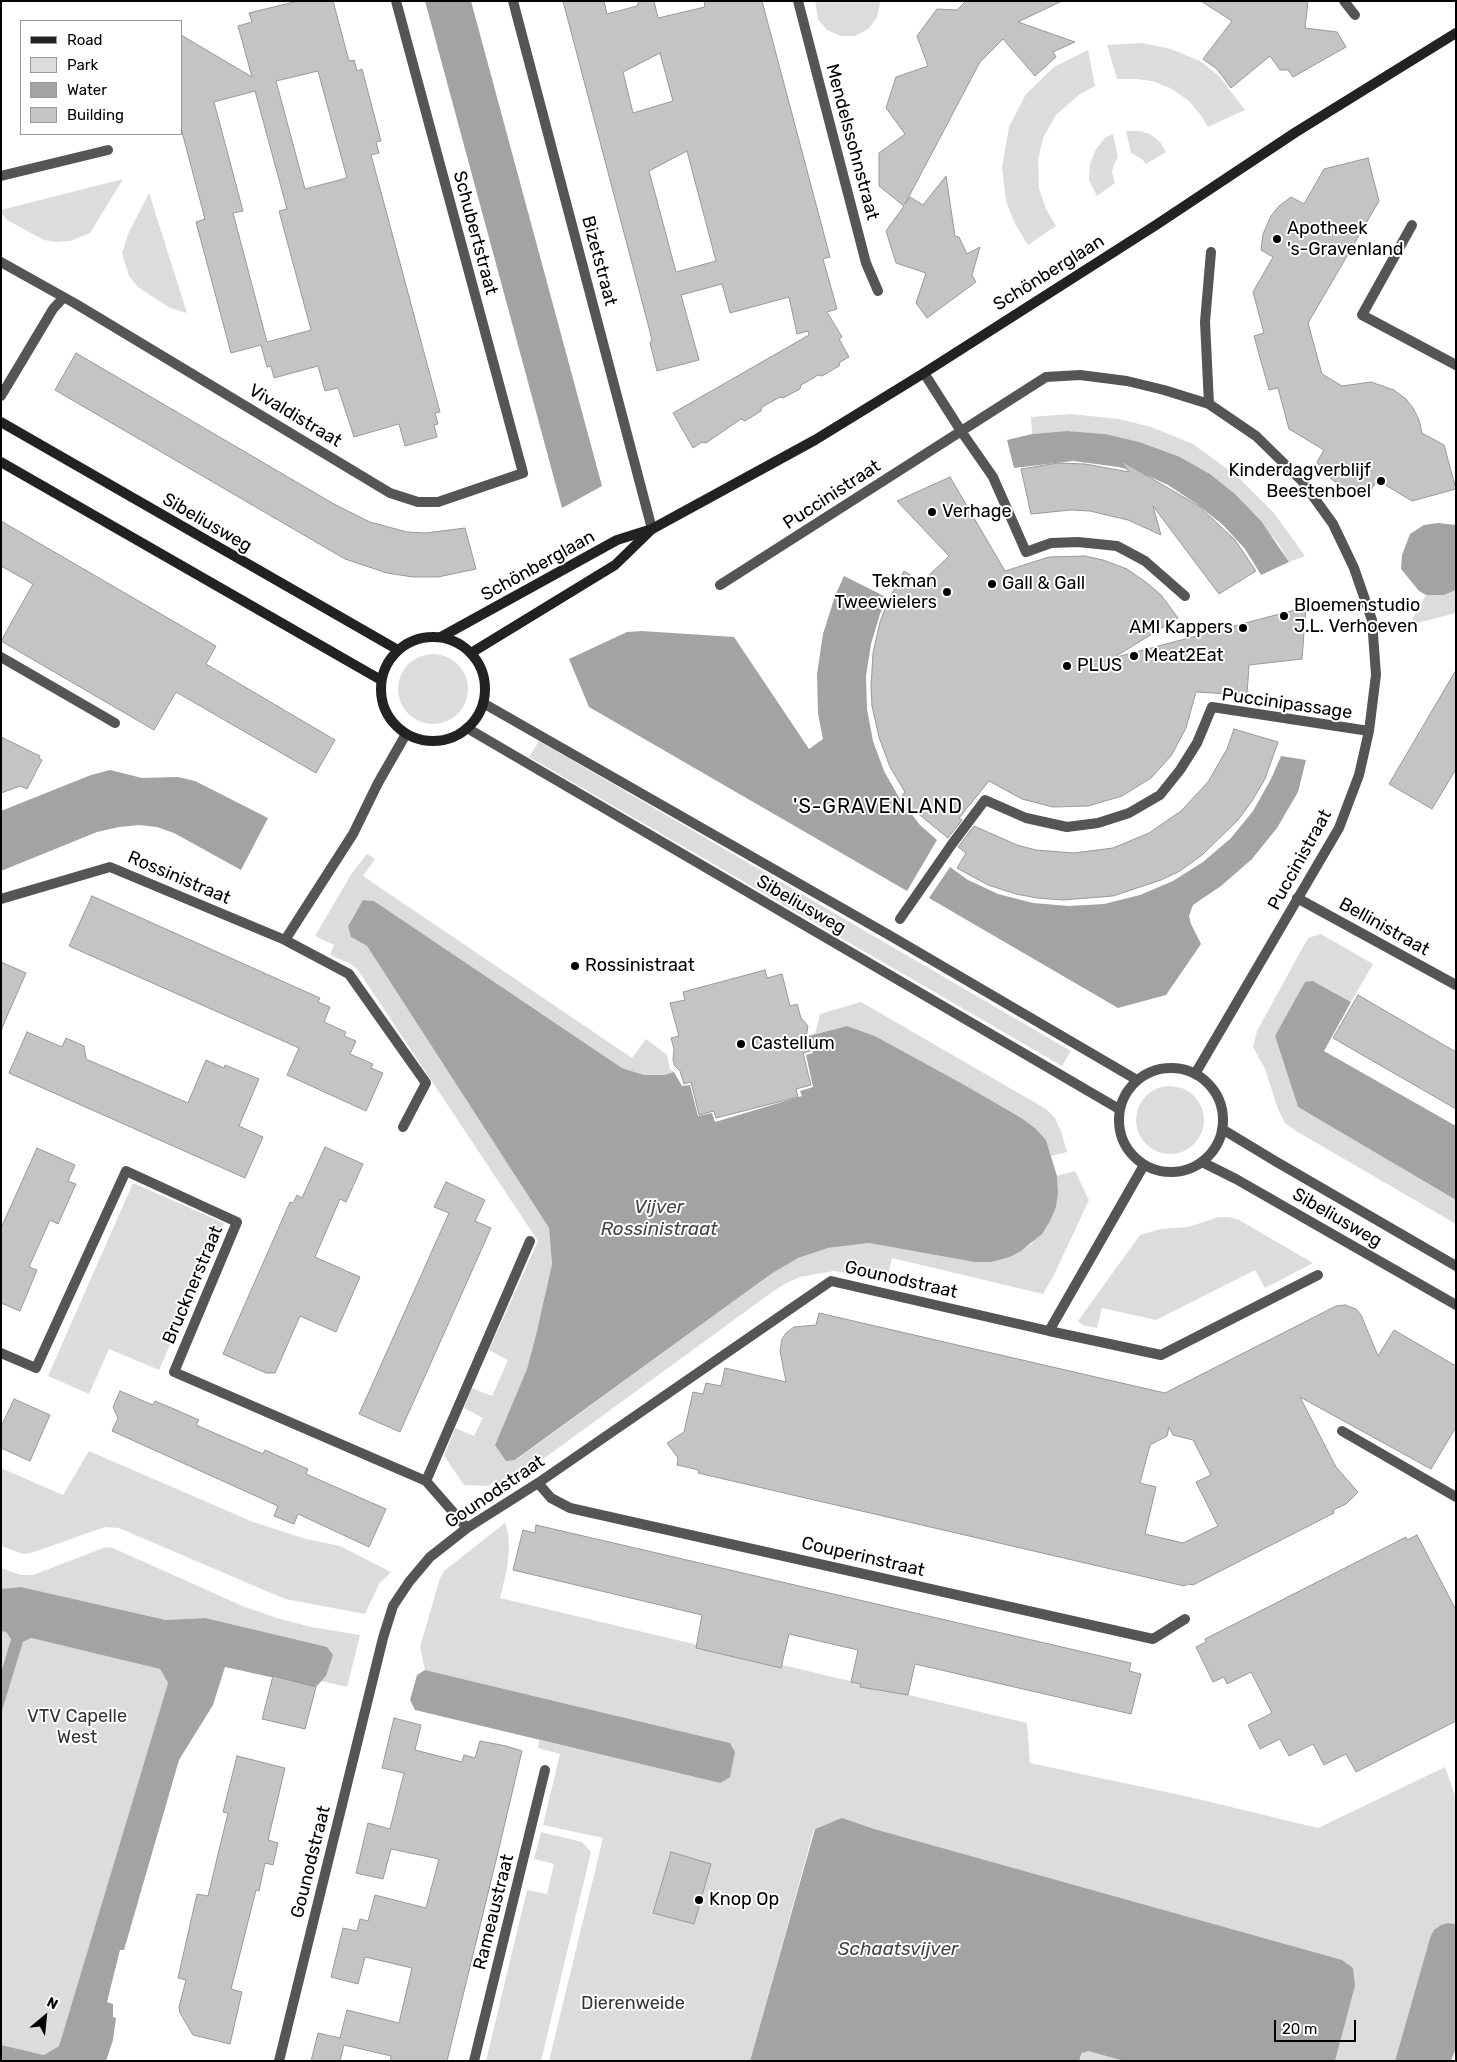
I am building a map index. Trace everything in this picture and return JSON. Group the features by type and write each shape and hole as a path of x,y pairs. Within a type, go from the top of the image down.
{"street":[{"name":"Schubertstraat","path":"396,1 523,473"},
{"name":"Bizetstraat","path":"513,1 652,529"},
{"name":"Mendelssohnstraat","path":"798,1 866,262 878,291"},
{"path":"1344,1 1355,15"},
{"name":"Schönberglaan","path":"441,637 617,540 652,529 815,440 1156,225 1296,132 1456,32"},
{"path":"1,176 108,150"},
{"path":"1412,225 1362,315 1456,365"},
{"path":"1209,404 1205,322 1211,252"},
{"name":"Vivaldistraat","path":"1,262 76,304 390,493 418,502 438,502 523,473"},
{"path":"1,396 53,309 63,298"},
{"path":"924,372 993,477 1026,552 1051,543 1078,542 1117,546 1146,561 1185,596"},
{"name":"Puccinistraat","path":"720,585 1046,377 1080,375 1127,381 1209,404 1256,436 1302,481 1333,524 1354,568 1372,620 1376,676 1369,732 1359,775 1339,828 1196,1074"},
{"name":"Sibeliusweg","path":"1,422 398,650"},
{"path":"1,462 381,680"},
{"name":"Schönberglaan","path":"471,653 616,565 652,529"},
{"path":"441,637 455,642 471,653 483,674 485,685 483,703 475,720 467,728 448,739 431,741 406,734 395,725 383,703 380,691 381,680 389,659 398,650 417,639 441,637"},
{"path":"1,657 115,723"},
{"name":"Sibeliusweg","path":"483,703 567,749 1137,1080"},
{"name":"Puccinipassage","path":"900,919 985,800 1026,818 1067,828 1098,823 1129,813 1160,795 1180,770 1197,743 1212,708 1369,732"},
{"name":"Sibeliusweg","path":"467,728 1119,1109"},
{"path":"285,940 353,834 378,782 406,734"},
{"name":"Rossinistraat","path":"1,900 110,867 285,940 349,974 426,1083 403,1127"},
{"name":"Bellinistraat","path":"1297,898 1456,985"},
{"path":"1165,1068 1186,1070 1196,1074 1208,1084 1217,1097 1222,1113 1222,1129 1215,1147 1202,1162 1184,1170 1171,1172 1158,1170 1144,1164 1132,1155 1123,1141 1119,1126 1119,1109 1128,1090 1137,1080 1155,1070 1165,1068"},
{"name":"Sibeliusweg","path":"1222,1129 1456,1266"},
{"name":"Sibeliusweg","path":"1202,1162 1242,1182 1456,1306"},
{"path":"1050,1331 1144,1164"},
{"name":"Brucknerstraat","path":"1,1353 36,1368 126,1171 237,1222 174,1372 426,1481 467,1528"},
{"path":"426,1481 530,1241"},
{"name":"Gounodstraat","path":"279,2061 383,1638 393,1606 409,1582 430,1557 467,1528 538,1483 831,1281 1161,1355 1318,1275"},
{"path":"1342,1431 1456,1497"},
{"name":"Couperinstraat","path":"538,1483 552,1498 570,1508 1153,1639 1185,1619"},
{"name":"Rameaustraat","path":"474,2061 545,1770"}],"green space":[{"path":"815,1 879,1 880,3 877,18 868,29 855,36 841,36 827,30 818,19"},
{"path":"1142,43 1171,49 1200,61 1219,76 1245,110 1208,127 1188,100 1170,88 1152,81 1117,79 1107,45"},
{"path":"1088,50 1095,86 1080,94 1056,115 1043,138 1038,160 1039,188 1046,209 1056,226 1028,245 1015,224 1006,201 1002,167 1009,127 1026,94 1054,67"},
{"path":"1126,131 1140,131 1150,134 1160,142 1166,152 1146,164 1142,159 1131,153"},
{"path":"1113,134 1118,157 1112,172 1115,183 1097,196 1089,180 1090,164 1096,149 1105,138"},
{"path":"123,179 90,233 70,241 56,242 44,240 7,220 1,212 1,210"},
{"path":"149,193 187,313 170,308 138,287 129,276 122,253 128,234"},
{"path":"1071,414 1119,419 1151,427 1193,444 1237,476 1274,513 1305,556 1289,562 1278,543 1234,493 1210,474 1180,457 1105,434 1067,431 1032,434 1031,417"},
{"path":"1456,590 1456,613 1414,624 1413,618 1426,595 1444,595"},
{"path":"433,654 446,657 458,664 465,676 468,689 465,702 458,714 446,721 433,724 420,721 408,714 401,702 398,689 401,676 408,664 420,657"},
{"path":"539,741 1071,1051 1062,1066 529,757"},
{"path":"367,854 375,859 363,876 632,1058 646,1039 667,1055 670,1069 674,1072 664,1075 644,1075 622,1068 374,901 363,900 348,925 351,937 367,946 549,1228 552,1264 536,1335 527,1369 495,1445 516,1460 771,1274 798,1258 828,1248 869,1243 974,1262 1010,1257 1032,1244 1058,1192 1057,1176 1075,1171 1089,1200 1054,1275 1043,1294 892,1258 887,1279 834,1271 800,1277 775,1290 502,1489 495,1481 488,1486 464,1485 444,1456 455,1428 474,1436 483,1418 464,1408 472,1388 492,1396 508,1360 489,1350 538,1241 358,970 351,964 330,955 334,945 315,936 352,873"},
{"path":"1321,934 1373,964 1351,1002 1314,981 1275,1036 1298,1107 1456,1200 1456,1224 1296,1131 1285,1123 1278,1109 1265,1069 1253,1047 1257,1031 1308,938"},
{"path":"861,1002 1046,1109 1055,1118 1067,1152 1051,1156 1046,1140 1023,1119 875,1036 847,1026 815,1034 820,1014"},
{"path":"1177,1086 1189,1092 1198,1101 1204,1113 1202,1133 1194,1144 1177,1154 1163,1154 1146,1144 1138,1133 1136,1113 1146,1096 1157,1088"},
{"path":"133,1183 224,1223 159,1370 109,1349 89,1394 48,1376"},
{"path":"1219,1217 1239,1220 1313,1263 1265,1288 1255,1270 1156,1320 1102,1308 1097,1328 1083,1325 1078,1321 1140,1235 1161,1229 1188,1227"},
{"path":"89,1451 253,1522 306,1539 340,1546 391,1572 379,1584 365,1614 285,1599 119,1528 105,1527 31,1553 23,1554 1,1546 1,1468 63,1495"},
{"name":"Dierenweide","path":"505,1523 509,1548 507,1569 500,1598 1027,1723 1030,1763 1194,1798 1318,1828 1445,1767 1456,1798 1456,1924 1448,1923 1430,1938 1395,2061 1335,2061 1355,1986 842,1819 814,1829 750,2061 549,2061 603,1838 543,1825 560,1754 538,1748 539,1740 720,1783 735,1752 730,1743 425,1670 420,1647 440,1578 444,1571"},
{"path":"106,1547 113,1548 245,1607 311,1627 360,1635 347,1687 321,1681 326,1676 205,1618 166,1620 21,1587 1,1589 1,1568 21,1575 33,1575"},
{"name":"VTV Capelle West","path":"1,1631 6,1632 11,1639 1,1673"},
{"name":"VTV Capelle West","path":"31,1638 160,1669 168,1683 59,2046 44,2055 1,2045 1,1714 23,1642"},
{"path":"541,1832 582,1842 591,1852 541,2061 486,2061 527,1890 547,1894 554,1864 534,1859"},
{"path":"1084,2051 1088,2051 1124,2061 1079,2061"}],"water":[{"path":"425,1 471,1 602,486 562,508"},
{"path":"1067,431 1105,434 1139,442 1180,457 1210,474 1234,493 1261,521 1289,562 1261,575 1245,549 1223,525 1197,504 1168,485 1144,474 1119,467 1073,461 1014,468 1007,440 1032,434"},
{"path":"1438,523 1456,525 1456,590 1444,595 1426,595 1419,591 1401,569 1402,555 1410,534 1424,525"},
{"path":"844,576 888,598 880,614 871,644 866,676 867,709 873,741 884,771 900,799 920,825 937,840 907,891 589,707 569,659 627,632 642,631 734,637 809,749 823,739 818,714 817,674 823,634 835,596"},
{"path":"1281,756 1306,760 1298,792 1277,828 1252,859 1221,886 1193,905 1189,916 1201,944 1166,995 1118,1008 929,898 950,867 968,880 998,894 1033,903 1069,906 1104,904 1140,895 1173,881 1203,862 1231,838 1253,811 1271,779"},
{"path":"110,770 142,778 178,777 195,781 268,818 241,870 174,833 157,827 139,825 97,832 1,871 1,811 91,775"},
{"name":"Vijver Rossinistraat","path":"363,900 374,901 622,1068 644,1075 664,1075 674,1072 682,1086 690,1085 698,1116 712,1113 715,1122 802,1096 800,1091 813,1087 806,1055 813,1053 808,1036 847,1026 875,1036 966,1086 1035,1128 1046,1140 1057,1176 1058,1192 1056,1207 1050,1221 1042,1234 1021,1251 1010,1257 991,1262 974,1262 869,1243 828,1248 798,1258 771,1274 515,1460 506,1461 495,1445 527,1369 536,1335 552,1264 549,1228 367,946 351,937 348,926"},
{"path":"1313,981 1351,1002 1324,1051 1456,1126 1456,1200 1298,1107 1275,1036 1305,982"},
{"path":"21,1587 166,1620 205,1618 327,1647 333,1655 326,1676 316,1687 225,1667 213,1705 179,1760 124,1950 120,1950 107,2002 113,2004 113,2017 116,2018 113,2040 106,2061 1,2061 1,2045 44,2055 59,2046 168,1683 160,1669 31,1638 23,1642 1,1714 1,1673 11,1639 6,1632 1,1631 1,1589"},
{"path":"425,1670 730,1743 735,1752 730,1777 720,1783 415,1710 410,1700 417,1675"},
{"name":"Schaatsvijver","path":"842,1818 874,1829 1342,1960 1353,1968 1355,1986 1335,2061 1124,2061 1088,2051 1082,2053 1079,2061 750,2061 815,1829"},
{"path":"1448,1923 1456,1924 1456,2048 1451,2061 1395,2061 1430,1938 1434,1930"}],"building":[{"path":"298,1 333,1 349,61 354,60 357,71 362,69 381,141 376,142 379,153 371,155 440,412 435,413 438,424 434,425 437,437 405,446 399,424 354,437 338,388 325,391 318,366 274,378 271,366 267,367 261,345 231,353 196,222 205,219 182,132 182,36 252,77 238,26 252,22 249,13","holes":["318,71 347,178 305,189 276,81","255,91 287,209 279,211 311,330 267,342 233,213 243,211 214,102"]},
{"path":"563,1 604,1 607,14 637,6 639,1 654,1 658,18 705,7 704,1 762,1 830,257 823,259 837,309 827,312 842,337 839,339 849,357 840,362 839,366 822,376 818,375 801,385 800,389 783,398 780,397 762,407 761,411 745,421 741,419 706,443 702,442 693,448 673,413 809,335 808,331 797,334 789,297 730,313 722,284 681,295 699,360 657,371 650,343 652,340","holes":["660,53 673,101 633,113 623,72","687,151 716,261 676,272 649,171"]},
{"path":"966,1 1062,1 1018,22 1075,42 1053,52 1056,57 1035,76 1003,39 980,62 905,204 910,197 923,205 946,176 955,236 959,237 967,254 980,247 972,275 976,282 927,318 916,303 926,273 896,263 886,231 904,206 879,186 879,153 905,134 886,108 896,77 928,66 917,36 937,9 957,10"},
{"path":"1201,1 1308,1 1305,28 1337,32 1346,47 1293,77 1288,70 1280,70 1270,56 1231,88 1217,69 1203,59 1232,21"},
{"path":"1368,158 1379,201 1308,323 1322,374 1342,386 1371,382 1394,390 1406,399 1413,408 1419,420 1422,433 1444,445 1456,489 1412,501 1377,480 1370,492 1362,492 1342,487 1326,475 1317,462 1324,450 1289,429 1278,388 1269,390 1254,336 1264,333 1253,292 1273,257 1261,250 1263,234 1271,216 1279,206 1291,197 1304,204 1324,169"},
{"path":"76,353 334,504 370,522 407,532 426,533 465,528 476,569 438,577 413,577 387,573 345,559 55,390"},
{"path":"1120,460 1199,506 1235,540 1256,571 1219,594 1153,506 1161,535 1128,520 1090,511 1071,510 1031,514 1021,469 1058,463 1085,464 1129,472"},
{"path":"950,477 1005,571 1049,557 1085,556 1103,560 1127,569 1161,595 1178,618 1113,658 1306,607 1302,659 1249,665 1247,695 1196,692 1186,728 1171,756 1151,778 1122,796 1088,806 1053,807 1022,799 989,781 959,818 962,820 948,838 900,799 905,792 890,767 879,737 872,706 871,687 873,653 880,622 888,601 904,571 922,582 949,556 897,501"},
{"path":"1,521 216,646 206,664 335,740 316,773 176,692 154,730 1,641 33,584 1,566"},
{"path":"1456,670 1456,769 1432,809 1389,784"},
{"path":"1234,729 1278,742 1265,779 1238,820 1202,855 1180,871 1161,880 1113,896 1063,900 1016,894 988,885 957,868 966,853 958,847 974,826 1017,845 1036,850 1074,853 1113,848 1149,833 1181,811 1208,782 1227,749"},
{"path":"1,737 40,756 39,758 42,760 27,789 20,786 1,793"},
{"path":"92,896 320,998 318,1002 330,1007 324,1022 346,1032 344,1036 356,1041 350,1054 373,1064 371,1068 383,1073 366,1111 287,1075 299,1048 69,946"},
{"path":"1,962 26,973 1,1030"},
{"name":"Castellum","path":"765,970 767,978 782,974 790,1006 797,1004 801,1018 808,1026 806,1038 810,1051 803,1053 811,1085 796,1089 798,1097 716,1118 714,1111 699,1115 691,1082 684,1084 680,1071 675,1066 673,1060 674,1049 671,1038 679,1036 670,1003 685,1000 683,992"},
{"path":"1358,995 1456,1052 1456,1109 1333,1038"},
{"path":"27,1032 62,1047 66,1038 84,1046 86,1059 188,1103 206,1060 224,1068 225,1065 259,1079 239,1126 263,1137 245,1178 9,1073"},
{"path":"325,1147 363,1164 346,1202 340,1199 315,1257 360,1277 336,1332 300,1316 275,1373 266,1373 223,1354 290,1202 293,1203 297,1195 302,1198"},
{"path":"37,1148 75,1165 68,1181 76,1184 58,1224 50,1220 29,1267 37,1270 20,1311 1,1303 1,1228"},
{"path":"446,1182 485,1200 475,1221 491,1228 400,1432 359,1414 449,1213 434,1207"},
{"path":"1345,1305 1356,1309 1361,1315 1378,1356 1394,1330 1456,1366 1456,1427 1431,1469 1300,1397 1336,1467 1358,1492 1346,1504 1333,1510 1334,1513 1193,1585 1188,1584 1184,1586 698,1473 699,1470 677,1465 678,1458 667,1443 684,1432 693,1392 703,1394 706,1383 721,1386 725,1368 786,1382 780,1351 782,1339 794,1327 816,1325 819,1313 1165,1393 1336,1306","holes":["1169,1427 1173,1435 1193,1440 1211,1475 1196,1482 1218,1526 1183,1543 1145,1534 1156,1487 1140,1483 1150,1445 1167,1436"]},
{"path":"120,1391 153,1405 155,1401 199,1420 196,1425 263,1454 265,1450 308,1469 306,1474 386,1509 369,1547 298,1514 294,1524 274,1516 278,1506 112,1431 118,1418 113,1407"},
{"path":"14,1399 50,1415 30,1461 1,1448 1,1427"},
{"path":"536,1525 1131,1663 1129,1671 1141,1674 1131,1714 915,1664 908,1695 860,1687 861,1684 851,1682 858,1650 789,1634 781,1668 696,1648 702,1615 513,1570 523,1530 535,1533"},
{"path":"1417,1535 1456,1610 1456,1721 1356,1772 1346,1754 1324,1765 1313,1744 1289,1756 1280,1739 1260,1749 1248,1725 1272,1713 1251,1672 1227,1684 1224,1677 1213,1682 1196,1647 1206,1642 1205,1639 1406,1537 1407,1540"},
{"path":"273,1676 316,1687 305,1729 262,1719"},
{"path":"394,1718 421,1725 415,1750 462,1762 464,1755 475,1758 480,1741 522,1751 499,1848 447,2061 390,2061 391,2056 344,2045 340,2061 311,2061 318,2033 340,2038 347,2010 399,2023 412,1968 365,1957 358,1984 331,1977 343,1928 357,1931 360,1919 368,1921 375,1895 426,1908 439,1859 391,1849 383,1879 356,1873 368,1823 390,1829 404,1773 382,1768"},
{"path":"237,1756 285,1768 268,1840 278,1843 273,1865 265,1863 259,1891 256,1890 231,1989 242,1992 230,2044 193,2035 180,2013 179,2007 186,1980 178,1978 197,1894 208,1896 228,1813 223,1812"},
{"path":"671,1852 711,1864 694,1924 653,1913"}],"place":[{"name":"Apotheek 's-Gravenland","path":"1277,239"},
{"name":"Kinderdagverblijf Beestenboel","path":"1381,481"},
{"name":"Verhage","path":"932,512"},
{"name":"Gall & Gall","path":"992,584"},
{"name":"Tekman Tweewielers","path":"947,592"},
{"name":"Bloemenstudio J.L. Verhoeven","path":"1284,616"},
{"name":"AMI Kappers","path":"1243,628"},
{"name":"Meat2Eat","path":"1134,656"},
{"name":"PLUS","path":"1067,666"},
{"name":"Rossinistraat","path":"575,966"},
{"name":"Castellum","path":"741,1044"},
{"name":"Knop Op","path":"699,1900"}],"district":[{"name":"'S-GRAVENLAND","path":"878,807"}]}
